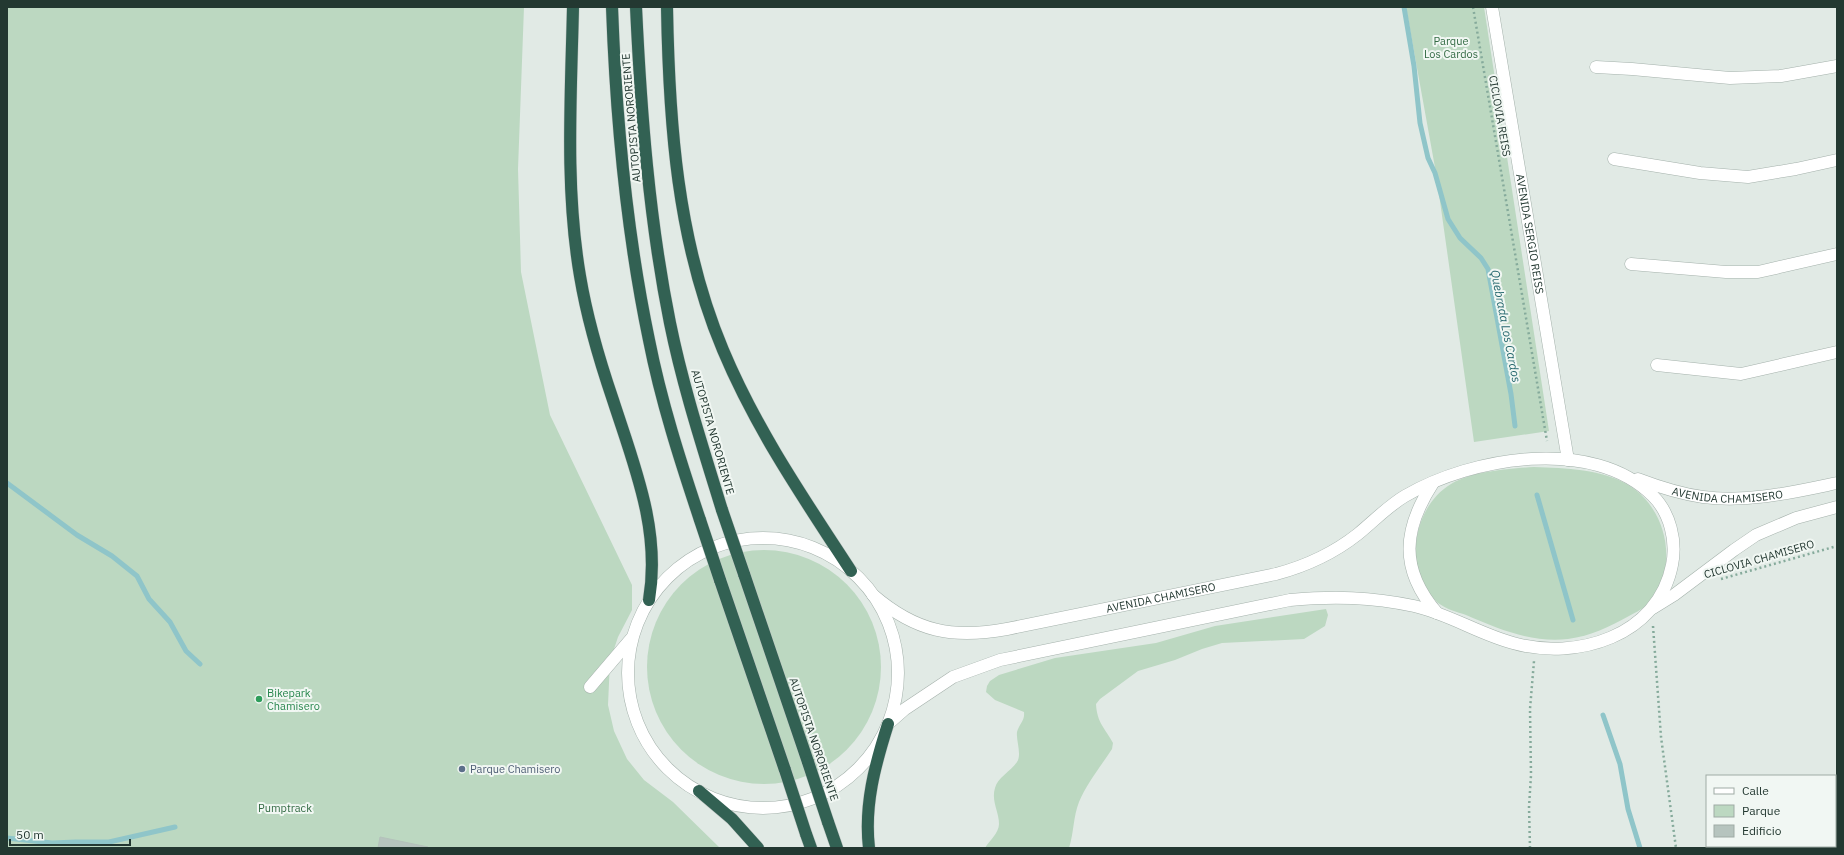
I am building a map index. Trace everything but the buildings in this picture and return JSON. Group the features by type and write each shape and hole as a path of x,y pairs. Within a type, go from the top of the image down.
{"highway":[{"path":"573,7 571,168 572,201 580,276 600,362 639,479 650,525 652,559 649,600"},
{"name":"AUTOPISTA NORORIENTE","path":"612,7 617,118 627,210 649,340 668,420 720,580 811,848"},
{"name":"AUTOPISTA NORORIENTE","path":"636,7 644,139 656,245 663,286 686,389 722,510 837,848"},
{"path":"667,7 671,119 678,182 684,222 710,318 723,350 754,416 794,485 851,570"},
{"path":"869,848 867,834 870,797 876,762 888,724"},
{"path":"699,791 732,819 758,848"}],"street":[{"name":"AVENIDA SERGIO REISS","path":"1492,7 1568,460"},
{"path":"1596,67 1730,78 1781,76 1837,66"},
{"path":"1614,159 1700,173 1748,177 1837,160"},
{"path":"1631,264 1726,272 1758,272 1837,254"},
{"path":"1657,365 1741,374 1837,352"},
{"name":"AVENIDA CHAMISERO","path":"873,595 891,610 932,629 962,634 1007,629 1276,574 1297,568 1332,552 1359,533 1405,496 1433,483 1463,471 1493,463 1523,460 1568,460 1609,468 1635,481 1657,500 1665,513 1671,529 1673,543 1672,562 1668,582 1652,608 1643,619 1622,633 1583,646 1535,648 1500,640 1437,613 1389,601 1347,596 1320,597 1263,605 994,662 953,677 905,708 888,724"},
{"name":"AVENIDA CHAMISERO","path":"1620,473 1672,490 1714,498 1744,498 1770,495 1837,483"},
{"name":"AVENIDA CHAMISERO","path":"1433,483 1417,512 1410,534 1409,549 1411,566 1419,588 1426,601 1437,613"},
{"name":"AVENIDA CHAMISERO","path":"1652,608 1674,595 1756,535 1796,518 1837,507"},
{"path":"746,539 774,539 795,542 828,555 851,570 873,595 885,615 893,636 897,658 898,681 894,703 888,724 872,751 856,770 831,789 808,799 790,804 753,807 716,799 683,781 662,762 648,744 640,729 630,697 628,656 632,636 639,618 661,583 676,569 712,547 746,539"},
{"path":"590,687 632,636"}],"path":[{"name":"CICLOVIA REISS","path":"1474,7 1547,442"},
{"name":"CICLOVIA CHAMISERO","path":"1717,580 1837,546"},
{"path":"1653,648 1661,737 1676,848"},
{"path":"1530,848 1530,709 1533,676"}],"green space":[{"name":"Pumptrack","path":"7,7 524,7 518,169 521,272 550,415 632,585 632,610 618,637 610,661 608,705 614,731 627,759 644,780 673,802 720,848 7,848"},
{"name":"Parque Los Cardos","path":"1406,7 1484,7 1549,431 1474,442 1436,173"},
{"path":"1534,467 1584,470 1608,476 1630,486 1643,497 1654,511 1661,526 1665,543 1666,560 1663,576 1657,592 1646,606 1614,624 1592,633 1576,638 1554,640 1516,634 1448,609 1438,603 1427,590 1419,575 1416,558 1416,541 1420,524 1427,508 1438,494 1451,484 1480,473"},
{"path":"764,550 787,552 809,559 829,570 847,584 861,602 872,622 879,644 881,667 879,690 872,712 861,732 847,750 829,764 809,775 787,782 764,784 741,782 719,775 699,764 681,750 667,732 656,712 649,690 647,667 649,644 656,622 667,602 681,584 699,570 719,559 741,552"},
{"path":"1326,609 1328,615 1325,626 1304,639 1222,643 1175,660 1138,671 1100,699 1096,704 1100,721 1113,743 1112,749 1082,795 1076,813 1069,848 985,848 996,834 999,827 994,797 995,788 998,781 1017,762 1019,751 1017,732 1024,715 1024,712 995,700 986,692 990,681 999,675 1055,658 1156,643 1215,626"}],"waterway":[{"name":"Quebrada Los Cardos","path":"1404,7 1414,66 1420,123 1428,158 1435,173 1448,219 1460,238 1481,258 1488,269 1511,394 1515,426"},
{"path":"7,483 77,535 112,556 137,576 149,599 170,622 186,651 200,664"},
{"name":"Quebrada Los Cardos","path":"1537,495 1573,620"},
{"name":"Quebrada Los Cardos","path":"1603,715 1620,764 1628,809 1640,848"},
{"path":"7,838 52,843 109,842 175,827"}],"place":[{"name":"Bikepark Chamisero","path":"259,699"},
{"name":"Parque Chamisero","path":"462,769"}]}
